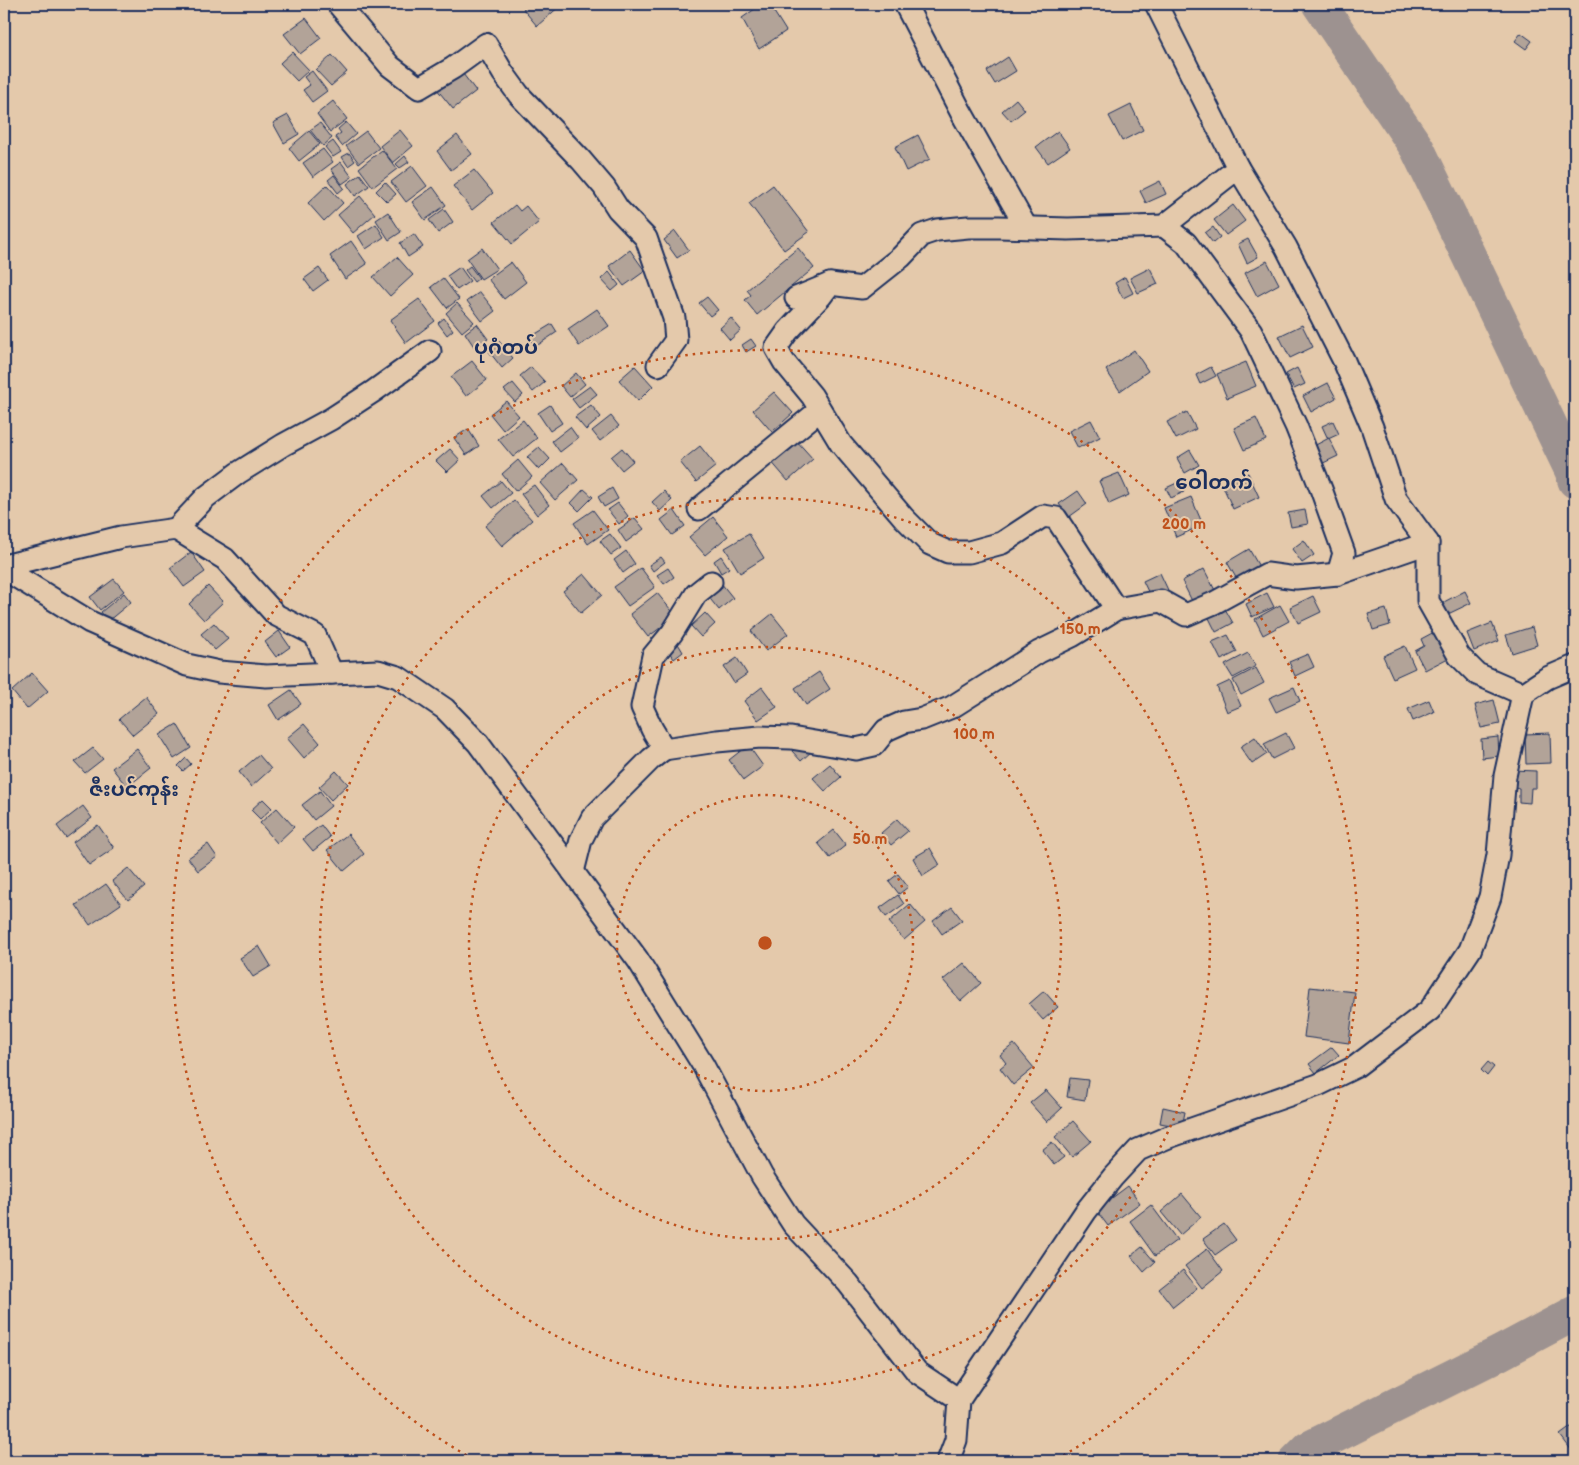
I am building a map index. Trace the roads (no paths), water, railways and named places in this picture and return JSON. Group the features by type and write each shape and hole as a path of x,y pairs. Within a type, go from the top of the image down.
{"street":[{"path":"338,4 390,66 419,88 453,68 486,44 519,96 581,160 618,209 646,238 674,318 676,340 658,365"},
{"path":"905,4 1026,227"},
{"path":"1156,4 1238,168 1286,247 1344,361 1372,427 1396,499 1428,543 1428,601 1458,656 1477,674 1523,694"},
{"path":"796,298 830,284 862,288 901,257 922,234 937,230 968,227 1068,229 1164,226 1238,168"},
{"path":"1164,226 1186,243 1220,287 1254,338 1296,426 1344,553 1338,574"},
{"path":"830,284 788,330 776,348 784,362 812,396 841,444 904,518 930,544 948,552 969,552 1002,543 1043,516 1056,518 1116,609"},
{"path":"176,530 206,497 238,473 283,445 331,419 430,351"},
{"path":"699,509 820,410"},
{"path":"4,568 121,537 176,530 225,559 276,615 315,635 332,673"},
{"path":"573,872 581,840 592,818 650,759 664,749 760,737 791,738 856,749 874,745 886,730 904,722 922,720 952,707 1039,652 1072,636 1116,609 1161,601 1186,615 1214,603 1267,574 1296,578 1338,574 1428,543"},
{"path":"4,568 90,622 187,665 219,672 266,676 378,671 398,677 445,709 478,743 638,960 703,1065 762,1176 794,1224 848,1283 917,1372 959,1400"},
{"path":"664,749 642,707 653,656 672,633 696,594 711,582"},
{"path":"948,1461 956,1440 959,1400 1086,1211 1113,1177 1138,1150 1166,1138 1303,1090 1355,1067 1430,1010 1470,950 1490,897 1498,855 1505,776 1523,694 1546,678 1575,666"}],"waterway":[{"path":"1319,4 1417,148 1572,471 1575,481"},
{"path":"1296,1461 1308,1449 1500,1353 1575,1313"}],"district":[{"name":"ပုဂံတပ်","path":"506,347"},
{"name":"ဝေါတက်","path":"1214,482"},
{"name":"ဇီးပင်ကုန်း","path":"134,789"}]}
